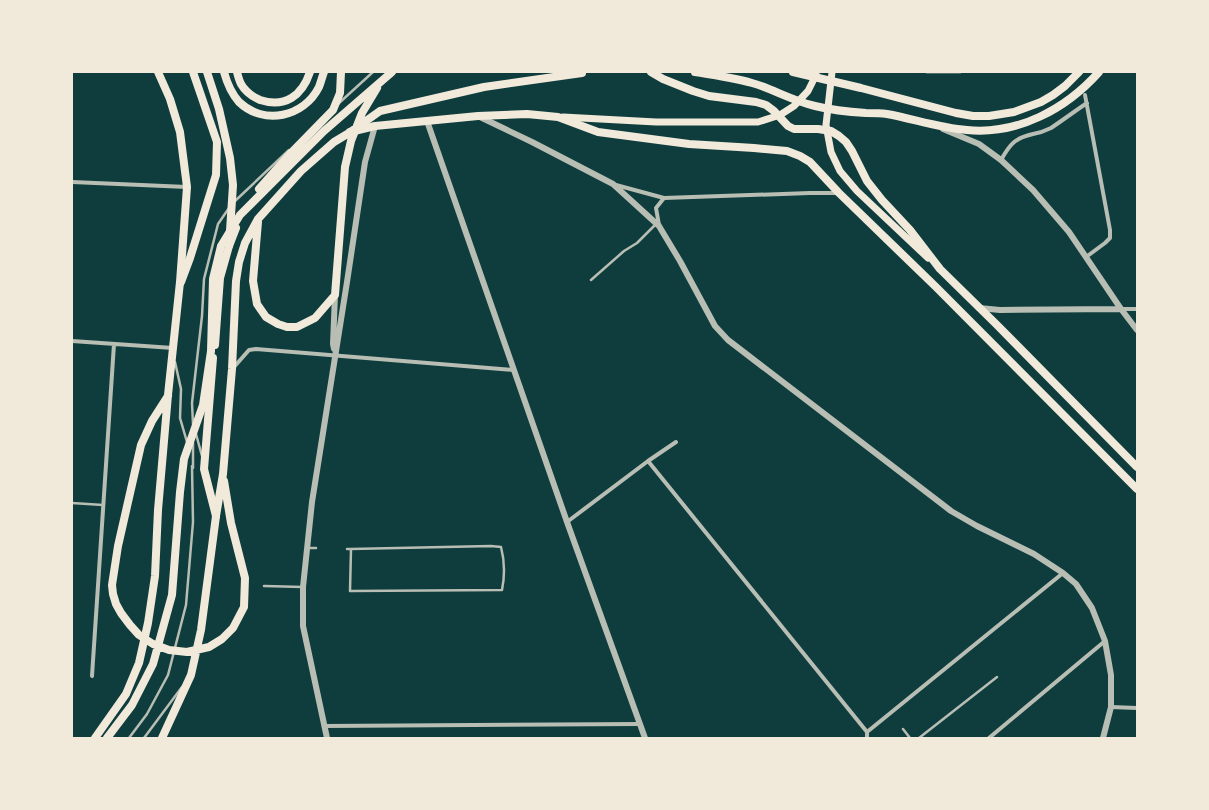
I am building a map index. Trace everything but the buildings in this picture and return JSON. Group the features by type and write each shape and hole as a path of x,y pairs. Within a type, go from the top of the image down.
{"main road":[{"path":"96,736 126,694 139,663 148,623 155,576 158,510 168,395 174,352 187,187 180,132 170,99 158,72"},
{"path":"180,282 190,258 216,175 217,142 193,72"},
{"path":"207,72 219,109 230,158 233,185 229,246"},
{"path":"224,72 232,94 240,102 248,108 261,114 275,116 296,111 307,103 320,86 324,72"},
{"path":"237,72 241,84 247,92 255,98 278,103 288,100 298,94 307,82 310,72"},
{"path":"216,516 204,468 220,278 229,246 243,211 253,196 291,153 333,110 340,93 341,72"},
{"path":"107,738 132,705 153,664 172,596 184,459 203,405 211,351 213,279 221,246 240,215 324,131 392,72"},
{"path":"574,72 586,72"},
{"path":"162,738 191,675 201,630 223,474 232,369 236,281 239,262 245,243 258,219 301,171 334,142 350,133 380,111 484,87 582,72"},
{"path":"651,72 698,93 709,96 756,102 766,105 788,126 794,129 818,129 831,132 839,136 846,142 860,165 867,181 882,200 910,230 940,269"},
{"path":"695,72 753,83 800,102 832,110 886,114 934,125 968,130 992,130 1013,126 1032,120 1052,111 1071,99 1099,72"},
{"path":"793,72 973,116 989,116 1014,112 1041,102 1065,86 1079,72"},
{"path":"350,133 375,126 478,116 527,114 656,122 758,122 780,115 794,106 808,91 816,72"},
{"path":"832,72 826,125 831,152 840,171 857,192 940,269 1137,467"},
{"path":"258,219 253,281 257,304 266,316 278,324 287,327 296,327 315,318 335,295 345,167 351,141 362,113 381,82"},
{"path":"558,117 598,132 689,144 787,151 810,162 839,193 936,287 1137,489"},
{"path":"168,395 152,421 141,445 118,546 113,576 113,594 121,613 139,635 153,644 169,650 187,652 209,647 222,639 233,628 244,607 245,578 231,523 223,474"}],"street":[{"path":"1085,95 1110,230 1110,238 1086,257"},
{"path":"1001,160 1014,141 1024,136 1050,128 1087,102"},
{"path":"478,116 613,184 664,198 839,193"},
{"path":"428,121 567,522 645,738"},
{"path":"934,125 979,144 1001,160 1033,190 1069,232 1137,330"},
{"path":"327,738 302,626 303,587 312,502 365,162 375,126"},
{"path":"72,182 187,187"},
{"path":"613,184 658,225 680,261 715,326 728,340 951,511 977,526 1034,554 1063,573 1076,584 1092,608 1106,641 1111,675 1111,707 1103,738"},
{"path":"658,225 656,208 664,198"},
{"path":"335,295 333,344 335,356"},
{"path":"979,308 1000,310 1137,309"},
{"path":"72,341 114,344 174,352"},
{"path":"92,676 114,344"},
{"path":"232,369 249,350 256,349 514,370"},
{"path":"567,522 648,461 676,442"},
{"path":"648,461 867,732 867,738"},
{"path":"867,732 890,715 1063,573"},
{"path":"989,738 1106,641"},
{"path":"1111,707 1137,708"},
{"path":"324,726 640,724"},
{"path":"90,738 96,736"}],"lane":[{"path":"129,738 147,714 168,674 186,605 193,522 192,403 202,316 204,279 218,224 233,203 254,182 373,72"},
{"path":"591,280 624,251 637,243 658,225"},
{"path":"174,352 181,389 180,418 193,468"},
{"path":"193,422 204,468"},
{"path":"72,502 103,506"},
{"path":"501,547 504,558 502,590 350,590 349,549 501,547"},
{"path":"307,548 316,548"},
{"path":"264,586 303,587"},
{"path":"144,738 191,675"},
{"path":"919,738 997,677"},
{"path":"903,729 910,738"}],"railway":[{"path":"927,72 960,72"}]}
